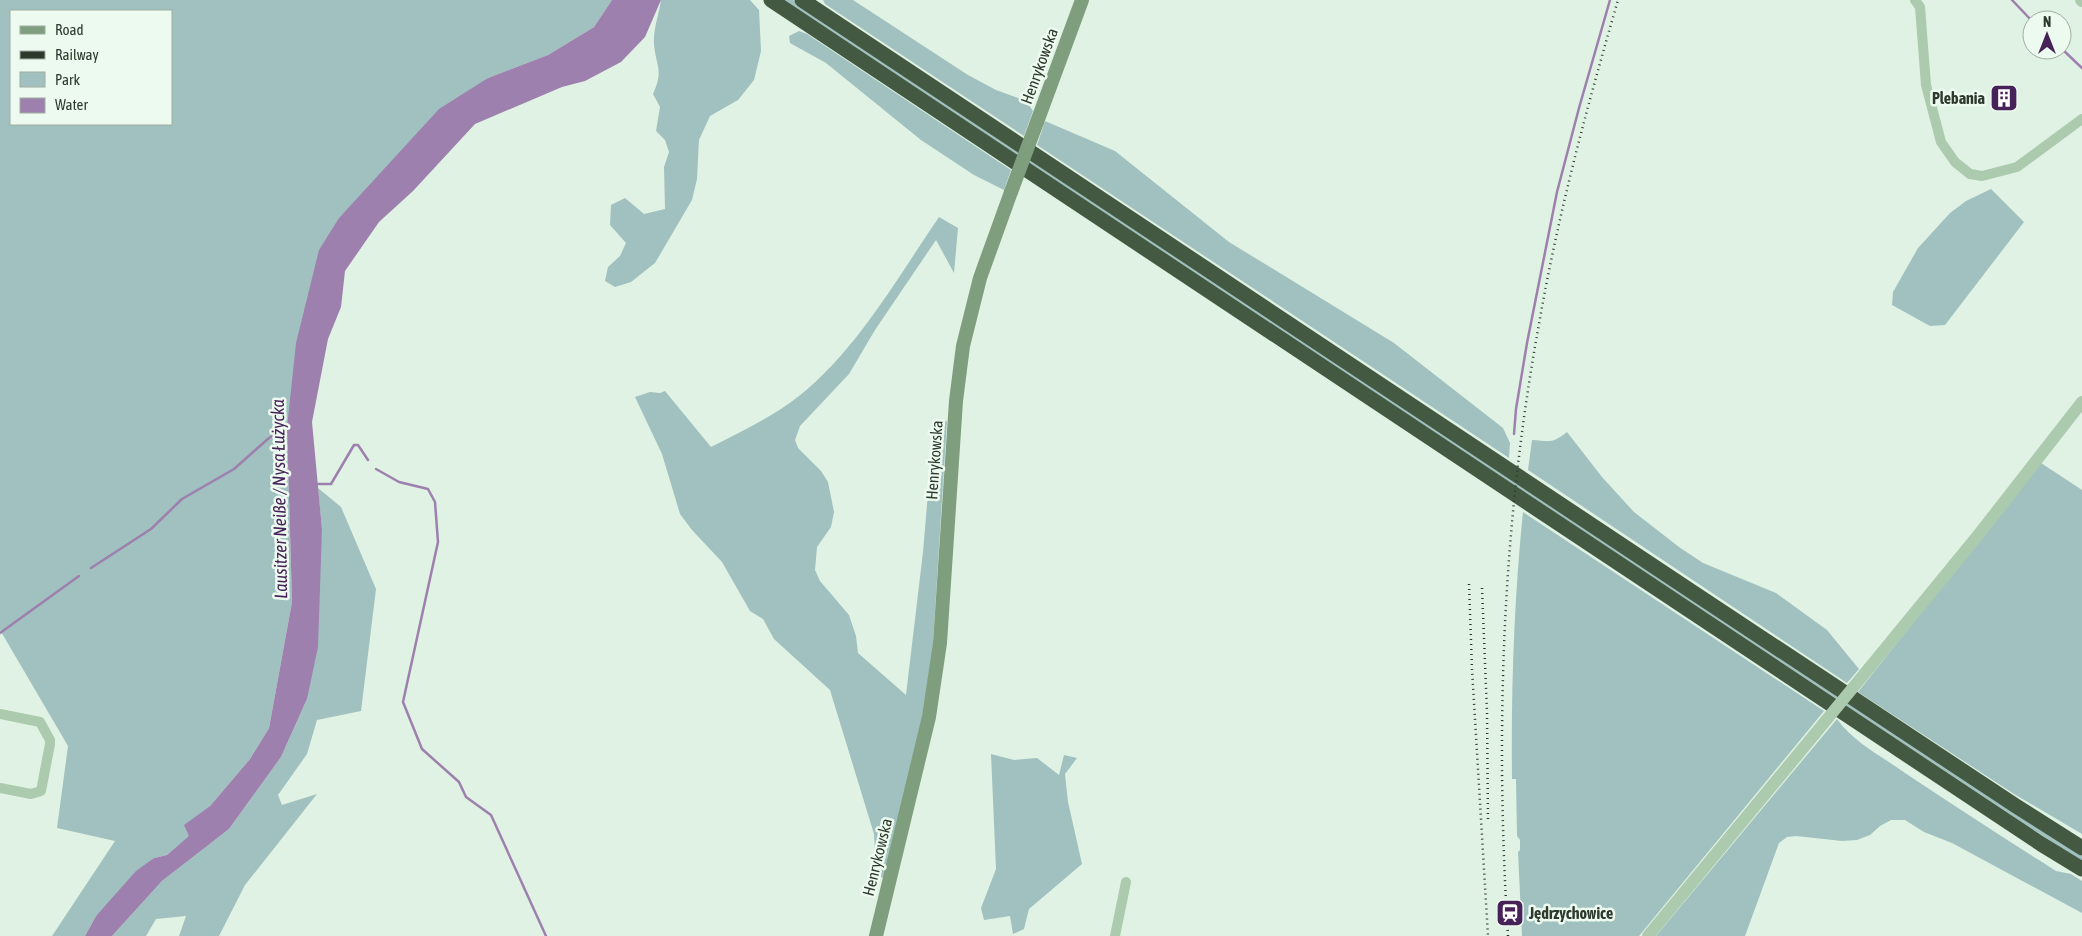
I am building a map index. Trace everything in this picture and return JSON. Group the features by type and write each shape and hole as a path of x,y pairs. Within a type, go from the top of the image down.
{"highway":[{"path":"771,0 2082,869"},
{"path":"802,0 2082,848"},
{"path":"2016,806 2082,836"}],"main road":[{"name":"Henrykowska","path":"876,936 931,708 940,643 956,401 963,346 980,278 1082,0"}],"street":[{"path":"1915,0 1920,7 1926,85 1941,142 1954,162 1970,174 1982,176 2016,167 2082,118"},
{"path":"1648,936 1979,534 2082,402"},
{"path":"0,714 40,722 50,740 41,791 31,794 0,788"},
{"path":"1115,936 1126,882"}],"green space":[{"path":"0,0 612,0 594,27 548,55 488,78 339,218 287,428 292,602 269,728 250,759 210,806 185,825 190,836 167,855 154,858 96,916 85,936 52,936 115,841 57,828 68,746 0,630"},
{"path":"661,0 750,0 759,10 761,51 754,80 738,100 710,116 699,140 697,179 692,200 655,263 631,282 615,287 605,281 608,267 620,256 626,243 610,225 611,205 625,198 644,214 665,209 664,167 669,152 665,140 656,131 660,107 653,94 659,74 654,38"},
{"path":"783,0 793,0 2082,856 2082,862"},
{"path":"823,0 853,0 968,75 996,90 1026,101 1033,111 1024,136 825,4"},
{"path":"799,31 807,34 1011,170 1004,190 974,175 921,140 826,63 790,43 789,36"},
{"path":"1045,121 1115,151 1229,242 1394,343 1503,428 1510,443 1509,458 1037,145"},
{"path":"1991,189 2024,222 1945,325 1930,326 1892,305 1893,292 1918,248 1950,213 1966,201"},
{"path":"939,217 958,228 954,273 936,240 875,330 849,374 800,426 795,440 798,448 821,471 828,482 834,512 831,527 817,547 815,570 820,581 849,615 856,636 858,653 906,695 923,552 934,423 947,421 931,674 925,717 886,879 876,875 874,834 830,690 774,639 763,619 750,611 722,562 692,530 680,514 662,454 635,397 650,392 660,393 665,391 711,447 745,430 789,404 820,378 858,335"},
{"path":"1567,432 1602,477 1634,512 1703,563 1776,593 1827,630 1859,669 1847,683 1528,470 1532,440 1551,441"},
{"path":"2041,463 2082,490 2082,834 2014,794 1858,692"},
{"path":"318,488 341,507 376,589 361,711 317,720 307,754 278,795 282,805 317,794 245,885 219,936 179,936 186,916 156,919 146,936 112,936 162,881 229,829 281,757 307,699 322,529"},
{"path":"1523,512 1824,711 1639,936 1522,936 1518,852 1520,850 1520,840 1517,836 1516,779 1512,779 1512,746 1515,612"},
{"path":"1837,719 1851,735 1905,773 2056,871 2071,874 2082,881 2082,913 1952,843 1924,832 1905,820 1891,820 1880,826 1870,835 1857,840 1842,841 1796,836 1787,837 1779,843 1745,936 1656,936"},
{"path":"991,754 1014,760 1037,758 1059,775 1064,755 1077,758 1065,774 1068,802 1082,864 1029,909 1024,929 1013,934 1010,916 984,920 981,908 996,869"}],"water":[{"path":"612,0 661,0 645,37 621,62 585,81 562,87 475,124 413,191 379,222 345,271 341,307 328,339 312,422 322,529 318,647 307,699 281,757 229,829 162,881 112,936 85,936 96,916 136,871 154,858 167,855 189,836 184,825 210,806 250,759 269,728 292,602 287,428 296,343 319,250 339,218 439,109 488,78 548,55 594,27"}],"waterway":[{"path":"1514,434 1516,409 1527,343 1557,192 1610,0"},
{"path":"2012,0 2022,10"},
{"path":"2072,58 2082,68"},
{"name":"Lausitzer Neiße / Nysa Łużycka","path":"91,568 151,529 182,499 234,469 269,438 288,427"},
{"path":"317,484 331,484 354,445 358,445 368,460"},
{"path":"376,469 399,482 428,489 435,502 438,542 403,702 422,749 459,782 466,797 491,815 546,936"},
{"path":"0,633 79,576"}],"railway":[{"path":"1508,936 1504,859 1502,706 1510,552 1517,476 1539,324 1555,242 1584,121 1618,0"},
{"path":"1469,584 1472,669 1488,936"},
{"path":"1482,588 1487,712 1488,821"}],"place":[{"name":"Plebania","path":"2004,98"},
{"name":"Jędrzychowice","path":"1510,913"}]}
